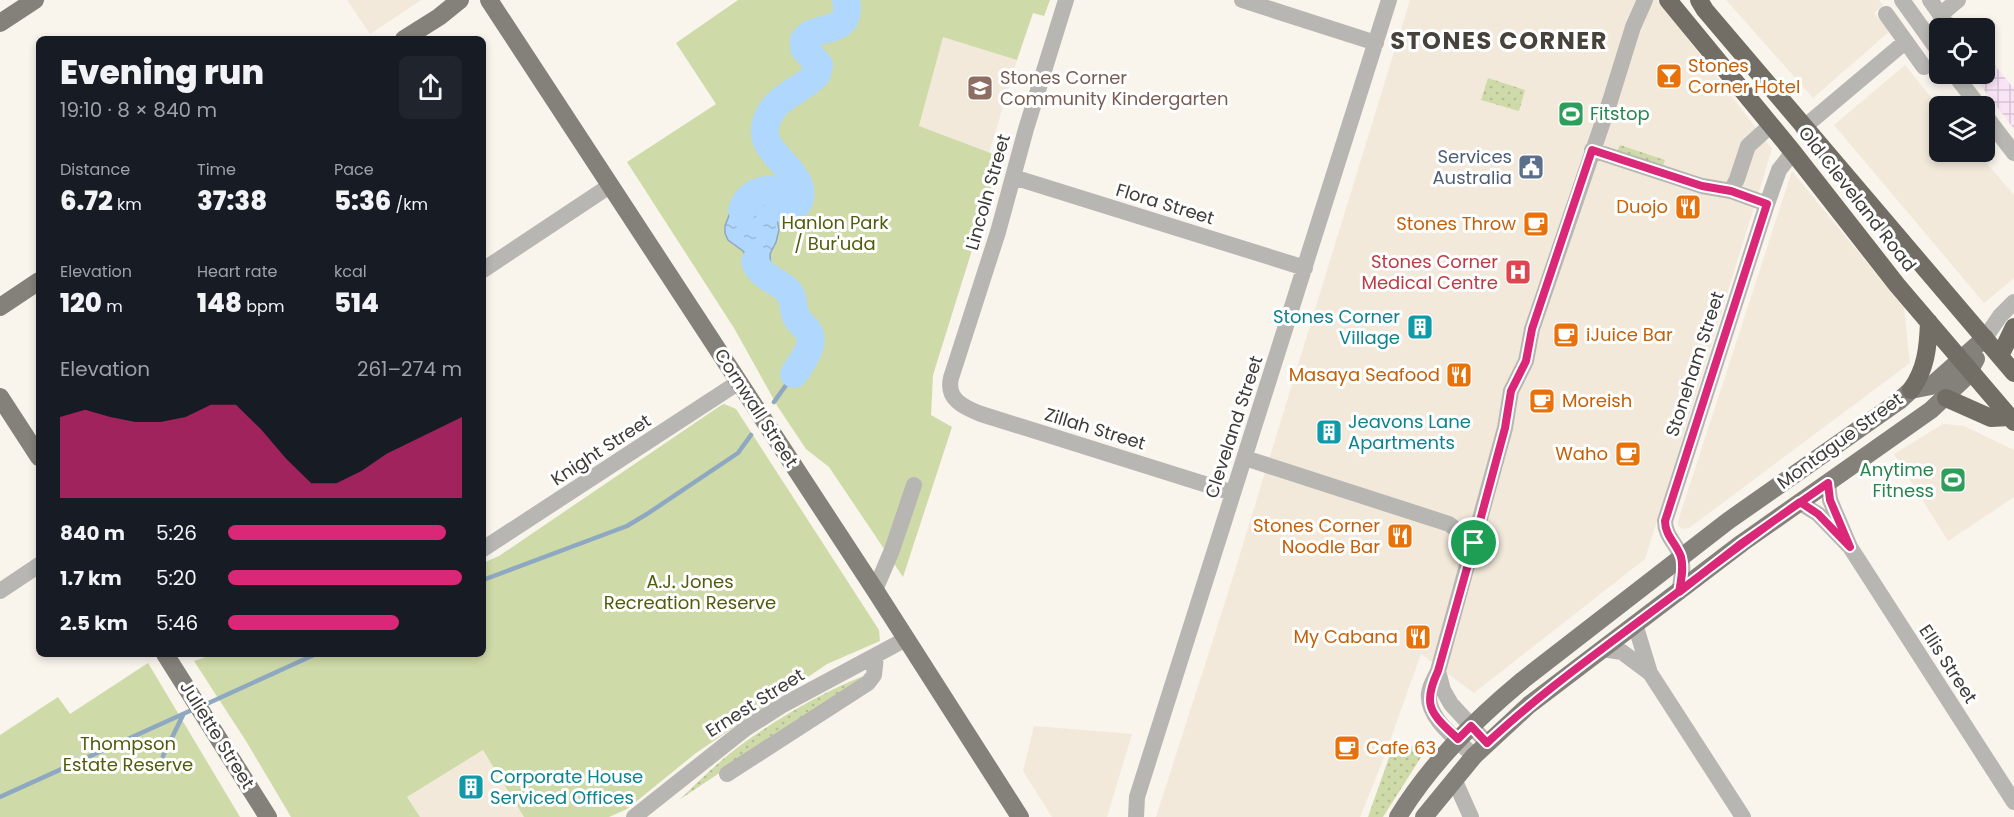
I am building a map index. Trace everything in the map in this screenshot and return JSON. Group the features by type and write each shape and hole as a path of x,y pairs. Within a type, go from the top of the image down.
{"highway":[{"name":"Old Cleveland Road","path":"1668,0 1929,322 2012,419"},
{"name":"Old Cleveland Road","path":"1699,0 1803,128 1916,256 2014,373"},
{"path":"1911,390 1927,356 1929,322"},
{"path":"2000,356 2014,327"},
{"path":"1946,398 1964,404 1991,418 2012,419"}],"main road":[{"path":"0,23 35,0"},
{"path":"409,36 460,0"},
{"name":"Cornwall Street","path":"489,0 875,590 1020,817"},
{"path":"0,307 36,283"},
{"name":"Montague Street","path":"1425,817 1481,749 1536,700 1742,543 1946,398 1985,338"},
{"name":"Montague Street","path":"1398,817 1424,779 1458,739 1531,674 1681,556 1911,390 1931,386 1966,365"},
{"path":"0,397 36,452"},
{"name":"Juliette Street","path":"167,657 268,817"}],"street":[{"name":"Lincoln Street","path":"951,394 949,385 951,378 998,232 1066,0"},
{"path":"1242,0 1376,43"},
{"name":"Cleveland Street","path":"1136,817 1137,798 1389,0"},
{"path":"1481,749 1458,739 1436,716 1429,701 1430,688 1438,671 1474,543 1505,428 1511,391 1526,361 1532,329 1633,27 1645,0"},
{"path":"1902,0 1929,38"},
{"path":"1930,0 1942,18"},
{"path":"1947,18 1958,0"},
{"path":"1886,14 1924,67"},
{"path":"1803,128 1905,42"},
{"path":"1962,84 1971,96"},
{"path":"1731,191 1748,146 1771,125"},
{"path":"1995,128 2014,153"},
{"path":"1592,150 1702,186 1731,191 1767,204"},
{"name":"Stoneham Street","path":"1681,556 1666,530 1665,521 1767,204 1779,170 1793,152"},
{"name":"Flora Street","path":"1013,177 1305,268"},
{"path":"486,268 611,185"},
{"path":"1985,338 2000,316 2014,302"},
{"name":"Knight Street","path":"486,547 739,382"},
{"name":"Zillah Street","path":"951,394 963,407 981,414 1233,492"},
{"path":"1245,458 1449,524 1474,543"},
{"name":"Ellis Street","path":"1828,483 1830,500 1850,547 2014,802"},
{"path":"875,590 892,550 914,484"},
{"name":"Ellis Street","path":"1800,502 1818,514 1850,547"},
{"path":"1679,592 1681,556"},
{"path":"0,591 36,567"},
{"path":"1635,624 1650,673 1743,817"},
{"name":"Ernest Street","path":"634,817 745,729 781,706 906,639"},
{"path":"1602,649 1622,652 1650,673"},
{"path":"727,774 868,683 875,672 876,656"},
{"path":"1438,671 1447,698 1471,726 1481,749"},
{"path":"1454,779 1471,817"},
{"name":"Cleveland Street","path":"1125,817 1137,798"}],"shaded area":[{"path":"347,0 421,0 370,34"},
{"path":"1410,0 1658,0 1772,149 1645,559 1474,693 1421,654 1360,817 1156,817 1228,593"},
{"path":"1726,0 1879,0 1883,5 1874,13 1890,31 1813,98"},
{"path":"943,36 1017,60 989,153 919,127"},
{"path":"1905,65 1930,96 1929,162 1986,162 2014,195 2014,278 1984,303 1834,125"},
{"path":"1995,65 2014,89 2014,129 1995,104 1995,96 1989,96 1980,84 1995,84"},
{"path":"1792,171 1904,308 1910,363 1689,528 1683,529 1678,526 1678,521"},
{"path":"1943,424 1964,426 2014,450 2014,497 1948,541 1894,454"},
{"path":"1034,726 1132,734 1107,817 1052,817 1023,771"},
{"name":"Corporate House Serviced Offices","path":"483,750 524,817 420,817 407,797"}],"green space":[{"name":"Hanlon Park / Bur'uda","path":"738,0 1050,0 1044,16 1033,13 1017,60 943,37 919,126 1001,157 933,375 931,415 952,427 903,577 829,467 806,449 778,407 734,328 627,162 716,104 676,43"},
{"path":"1488,78 1525,90 1519,111 1481,100"},
{"path":"1620,145 1665,160 1661,171 1615,155"},
{"name":"A.J. Jones Recreation Reserve","path":"724,404 736,409 879,630 880,641 827,664 696,753 627,809 609,817 524,817 483,750 407,797 420,817 291,817 246,741 194,661 205,657 486,657 486,562 499,556"},
{"name":"Thompson Estate Reserve","path":"148,663 240,817 0,817 0,735 58,697 70,714"},
{"path":"866,675 679,800 741,745 817,697"},
{"path":"1430,743 1383,817 1368,817 1392,749"}],"water":[{"path":"763,187 771,190 767,202 777,218 779,230 770,254 771,273 785,288 760,276 743,251 728,240 725,233 725,226 733,205 746,193"}],"waterway":[{"path":"742,210 757,192 766,190 771,190 784,209 793,208 799,201 799,185 767,142 765,125 776,105 817,74 819,65 804,48 804,40 810,35 839,24 847,12 846,0"},
{"path":"755,262 765,275 790,293 797,318 810,336 811,342 807,353 794,374"},
{"path":"774,402 794,374"},
{"path":"486,579 627,526 738,453 751,435"},
{"path":"202,706 309,657"},
{"path":"0,797 194,709"},
{"path":"163,756 183,715"}],"place":[{"name":"Stones Corner Hotel","path":"1669,76"},
{"name":"Stones Corner Community Kindergarten","path":"980,88"},
{"name":"Fitstop","path":"1571,114"},
{"name":"Services Australia","path":"1531,167"},
{"name":"Duojo","path":"1688,207"},
{"name":"Stones Throw","path":"1536,224"},
{"name":"Stones Corner Medical Centre","path":"1518,272"},
{"name":"Stones Corner Village","path":"1420,327"},
{"name":"iJuice Bar","path":"1566,335"},
{"name":"Masaya Seafood","path":"1459,375"},
{"name":"Moreish","path":"1542,401"},
{"name":"Jeavons Lane Apartments","path":"1329,432"},
{"name":"Waho","path":"1628,454"},
{"name":"Anytime Fitness","path":"1953,480"},
{"name":"Stones Corner Noodle Bar","path":"1400,536"},
{"name":"My Cabana","path":"1418,637"},
{"name":"Cafe 63","path":"1347,748"},
{"name":"Corporate House Serviced Offices","path":"471,787"}],"district":[{"name":"STONES CORNER","path":"1499,41"}],"route":[{"path":"1474,543 1438,671 1430,688 1429,701 1432,710 1442,724 1458,739 1471,726 1487,743 1549,689 1679,592 1742,543 1800,502 1812,508 1850,547 1830,500 1828,483 1742,543 1679,592 1682,576 1681,556 1666,530 1665,521 1767,204 1731,191 1702,186 1592,150 1532,329 1526,361 1511,391 1505,428 1474,543"}]}
